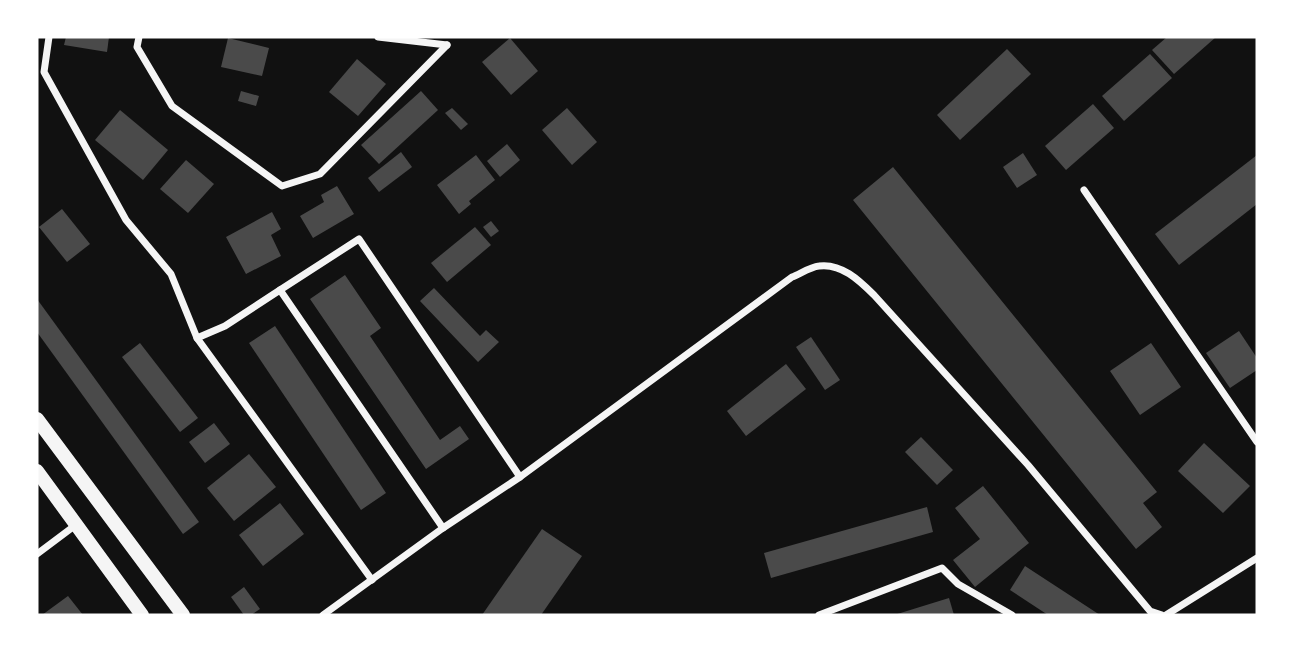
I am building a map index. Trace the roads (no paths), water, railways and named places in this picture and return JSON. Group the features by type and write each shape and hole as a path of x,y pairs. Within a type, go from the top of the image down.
{"main road":[{"path":"37,419 183,615"},
{"path":"37,471 142,615"}],"street":[{"path":"49,37 44,72 127,220 171,274 197,338 372,580"},
{"path":"139,37 137,47 172,106 282,187 320,174 447,45 378,37"},
{"path":"1084,190 1255,441 1257,450"},
{"path":"197,338 225,326 359,239 520,477"},
{"path":"323,615 443,528 520,477 792,277 818,266 836,268 857,278 874,295 1028,465 1148,613 1164,615 1257,558"},
{"path":"281,290 443,528"},
{"path":"37,554 77,524"},
{"path":"819,615 942,568 958,584 1012,615"}]}
